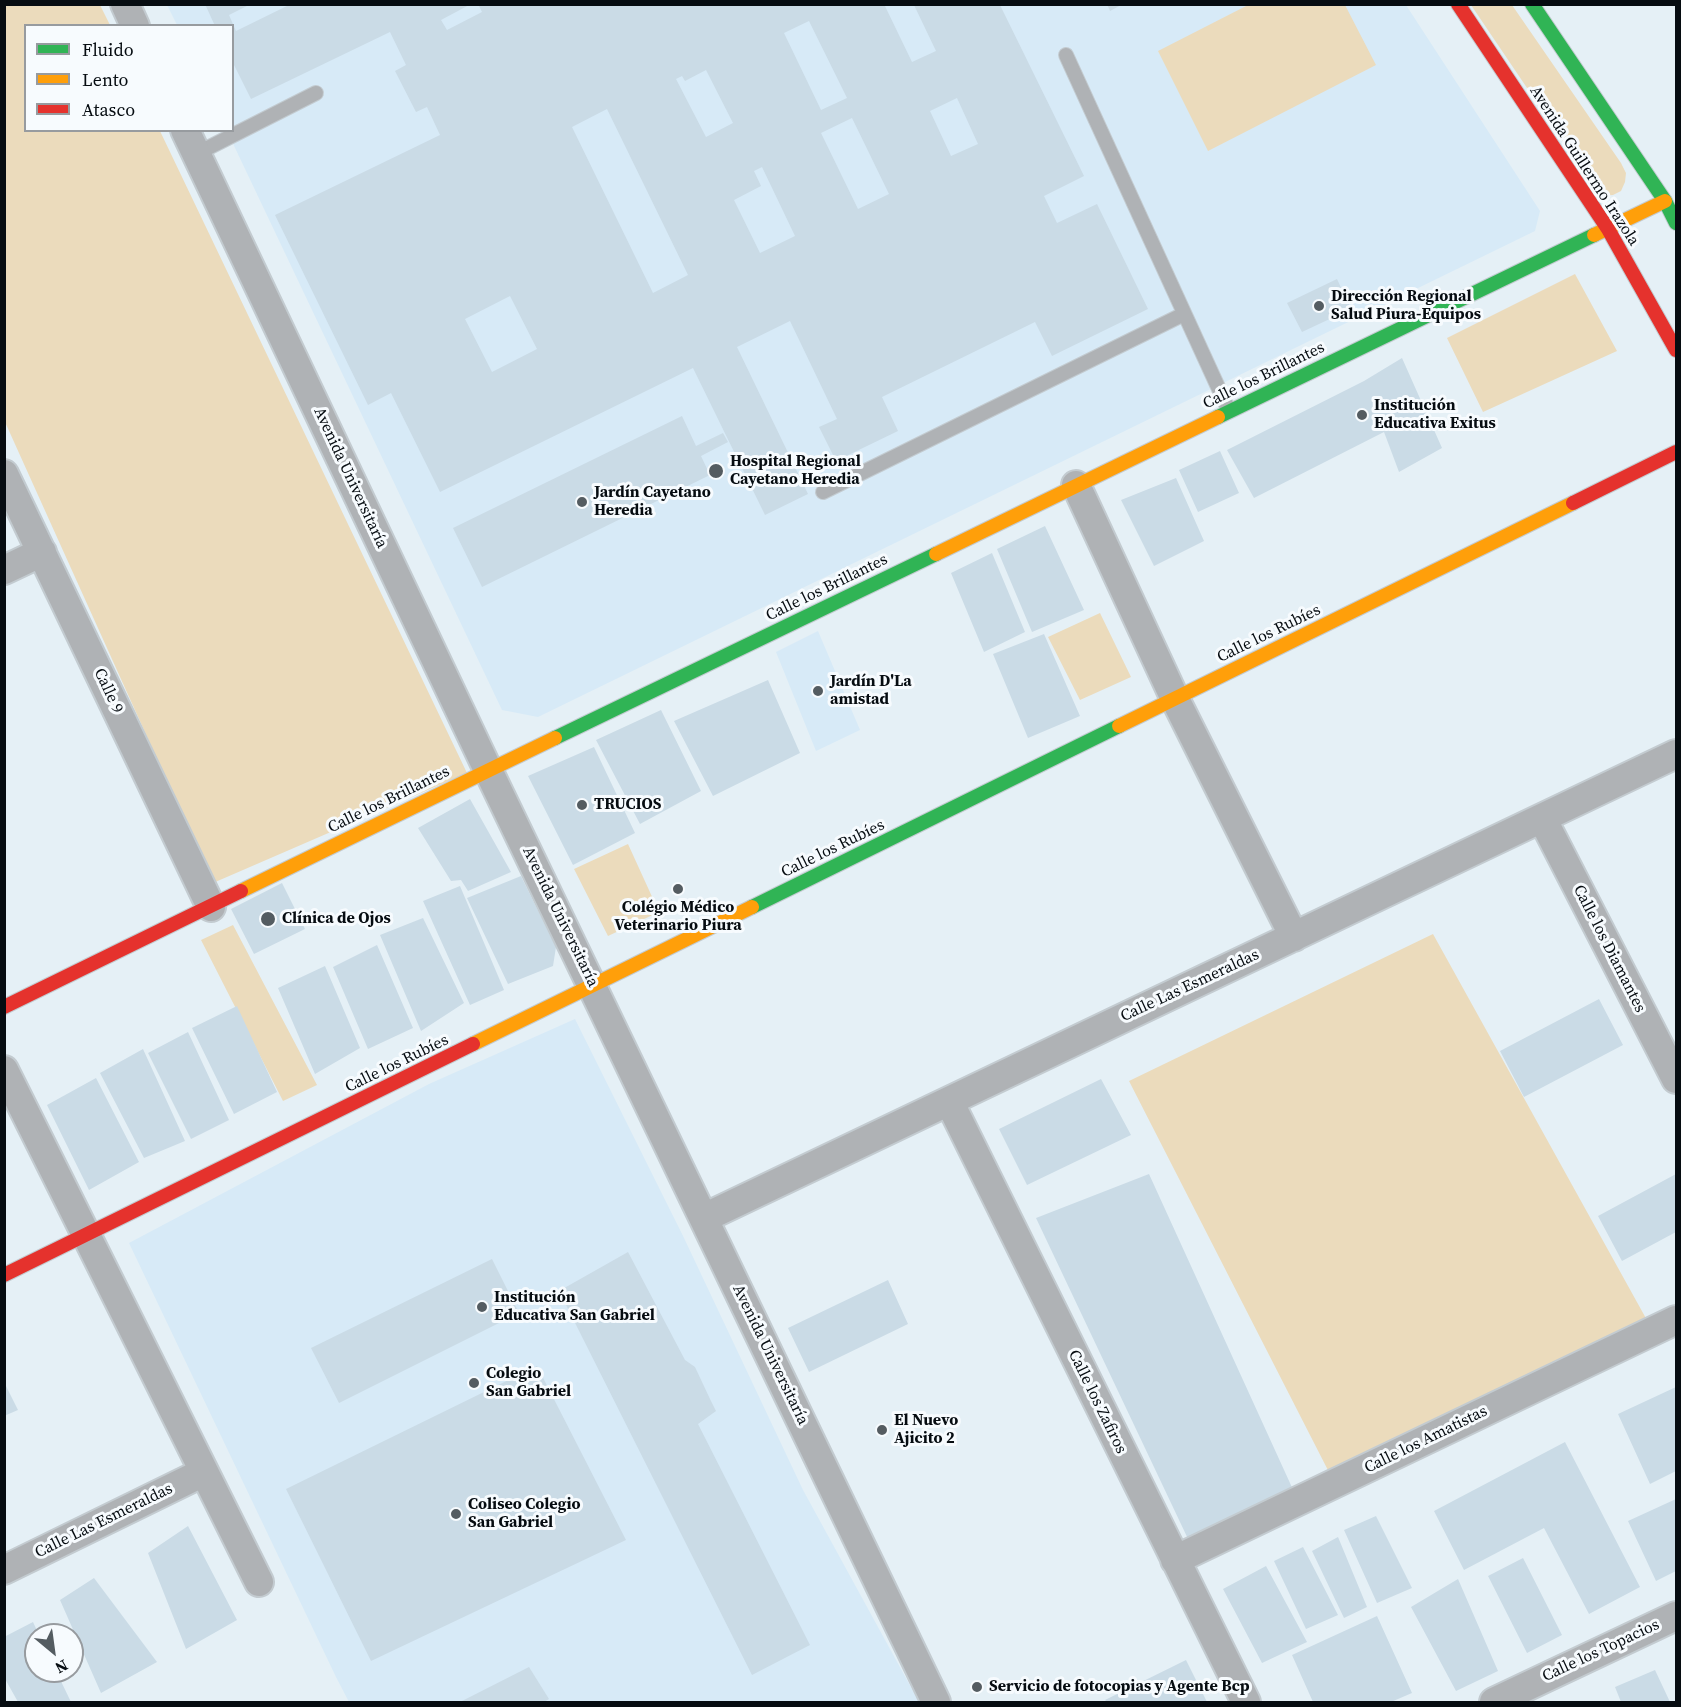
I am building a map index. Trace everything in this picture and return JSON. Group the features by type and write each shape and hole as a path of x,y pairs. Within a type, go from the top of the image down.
{"street":[{"path":"125,4 134,24"},
{"name":"Avenida Guillermo Irazola","path":"1458,4 1608,229 1677,350"},
{"path":"1532,4 1665,201 1677,223"},
{"name":"Avenida Universitaría","path":"190,142 936,1702"},
{"name":"Calle los Brillantes","path":"4,1007 1665,201"},
{"name":"Calle los Rubíes","path":"4,1275 1677,452"},
{"name":"Calle 9","path":"4,474 211,907"},
{"path":"1076,485 1175,699 1294,937"},
{"path":"4,570 42,552"},
{"name":"Calle Las Esmeraldas","path":"704,1218 1677,754"},
{"name":"Calle los Diamantes","path":"1542,818 1677,1079"},
{"path":"4,1070 259,1582"},
{"name":"Calle los Zafiros","path":"949,1101 1246,1702"},
{"name":"Calle los Amatistas","path":"1175,1560 1677,1320"},
{"name":"Calle Las Esmeraldas","path":"4,1570 204,1472"},
{"name":"Calle los Topacios","path":"1494,1702 1677,1616"}],"lane":[{"path":"1066,55 1229,411"},
{"path":"234,125 316,93"},
{"path":"190,142 216,132"},
{"path":"823,492 1184,314"}],"shaded area":[{"path":"1250,4 1345,5 1376,65 1208,151 1158,51"},
{"path":"4,5 100,5 110,24 24,24 24,132 160,132 467,773 213,883 5,422"},
{"name":"Hospital Regional Cayetano Heredia","path":"167,5 1406,5 1540,211 1535,231 538,717 502,710 227,132 234,132 234,24 176,24"},
{"path":"1471,5 1512,5 1621,163 1626,173 1621,191 1613,195 1600,196"},
{"path":"1575,274 1617,351 1483,412 1447,338"},
{"path":"1100,613 1131,677 1080,700 1048,637"},
{"name":"Jardín D'La amistad","path":"818,631 860,730 816,751 776,652"},
{"path":"628,844 659,912 608,936 574,869"},
{"path":"233,925 317,1085 283,1101 201,940"},
{"path":"1433,934 1648,1322 1334,1482 1129,1081"},
{"name":"Colegio San Gabriel","path":"575,1019 684,1238 803,1490 919,1702 349,1702 336,1677 129,1243 429,1084"}],"building":[{"name":"Hospital Regional Cayetano Heredia","path":"205,4 251,4 229,15 233,24 214,24"},
{"name":"Hospital Regional Cayetano Heredia","path":"291,4 471,4 441,20 447,30 482,12 478,4 884,4 912,62 936,51 914,5 1000,5 1084,176 1044,196 1057,223 1097,204 1148,309 1052,356 1035,322 882,397 898,431 836,461 819,427 837,419 790,321 737,347 808,494 765,515 693,368 440,492 391,393 368,405 275,215 440,135 427,107 416,112 395,71 406,65 390,32 251,99 234,65 234,26 236,31","holes":["809,21 847,98 821,110 784,33","706,70 733,123 706,137 676,79 682,76 685,81","957,98 978,144 951,156 930,111","607,109 688,275 653,293 572,127","852,118 889,194 858,209 821,133","762,167 795,236 760,253 734,200 761,186 754,171","510,296 537,349 492,372 465,319"]},
{"path":"1107,4 1123,4 1110,11"},
{"name":"Dirección Regional Salud Piura-Equipos","path":"1337,279 1351,309 1302,332 1287,303"},
{"path":"1402,358 1442,448 1399,472 1384,432 1254,498 1227,450 1364,381"},
{"name":"Jardín Cayetano Heredia","path":"682,416 696,446 723,433 728,442 701,456 710,475 482,587 453,528"},
{"path":"1220,451 1239,493 1198,512 1179,470"},
{"path":"1176,478 1204,541 1154,566 1121,500"},
{"path":"1045,526 1084,610 1032,632 997,549"},
{"path":"992,553 1025,632 984,652 951,573"},
{"path":"1044,634 1080,716 1028,738 993,654"},
{"path":"768,680 800,753 713,796 674,721"},
{"path":"661,710 701,791 640,824 596,740"},
{"name":"TRUCIOS","path":"594,747 635,833 573,865 528,776"},
{"path":"470,799 511,872 468,891 461,880 451,881 418,828"},
{"path":"521,876 556,947 553,966 508,984 467,898"},
{"name":"Clínica de Ojos","path":"282,883 305,929 254,954 231,909"},
{"path":"460,886 504,990 470,1005 423,901"},
{"path":"423,918 464,1003 421,1031 380,935"},
{"path":"377,945 413,1028 368,1049 333,967"},
{"path":"325,966 360,1048 315,1074 278,988"},
{"path":"1599,999 1623,1045 1524,1097 1500,1051"},
{"path":"237,1006 277,1092 234,1114 192,1028"},
{"path":"188,1032 229,1120 191,1139 148,1053"},
{"path":"143,1049 185,1141 144,1158 100,1073"},
{"path":"96,1078 139,1162 89,1190 47,1105"},
{"path":"1101,1079 1131,1135 1027,1185 999,1129"},
{"path":"1149,1174 1295,1494 1189,1541 1036,1218"},
{"path":"1676,1174 1676,1232 1622,1261 1598,1216"},
{"path":"628,1252 685,1360 695,1367 716,1411 698,1424 810,1645 752,1675 559,1291"},
{"path":"492,1259 519,1313 339,1403 311,1348"},
{"path":"888,1280 908,1324 809,1372 788,1328"},
{"name":"Coliseo Colegio San Gabriel","path":"537,1366 626,1540 371,1661 286,1489"},
{"path":"4,1382 18,1410 4,1416"},
{"path":"1676,1387 1676,1471 1650,1484 1618,1414"},
{"path":"1565,1442 1640,1587 1589,1614 1544,1528 1464,1570 1434,1511"},
{"path":"1676,1499 1676,1571 1656,1581 1628,1521"},
{"path":"1376,1516 1412,1588 1377,1603 1344,1530"},
{"path":"188,1526 237,1620 186,1649 148,1553"},
{"path":"1338,1537 1367,1607 1344,1618 1312,1551"},
{"path":"1303,1547 1338,1615 1306,1629 1274,1561"},
{"path":"1523,1558 1562,1635 1527,1653 1488,1576"},
{"path":"1266,1566 1307,1642 1262,1663 1223,1589"},
{"path":"94,1578 157,1662 101,1693 84,1654 84,1623 70,1623 60,1600"},
{"path":"1458,1579 1498,1671 1456,1691 1411,1607"},
{"path":"1377,1616 1412,1693 1391,1702 1313,1702 1292,1655"},
{"path":"24,1627 24,1683 62,1683 71,1702 18,1702 4,1677 4,1637"},
{"path":"1186,1660 1207,1702 1107,1702 1105,1700"},
{"path":"529,1667 549,1699 544,1702 460,1702"},
{"path":"1655,1670 1670,1702 1621,1702 1615,1687"}],"traffic: fast":[{"path":"1532,4 1665,201 1676,223"},
{"path":"1218,417 1594,235"},
{"path":"555,738 936,554"},
{"path":"752,907 1119,726"}],"traffic: slow":[{"path":"1594,235 1665,201"},
{"path":"936,554 1218,417"},
{"path":"1119,726 1573,503"},
{"path":"241,891 555,738"},
{"path":"473,1044 752,907"}],"traffic: jam":[{"path":"1458,4 1608,229 1676,350"},
{"path":"1573,503 1676,452"},
{"path":"4,1007 241,891"},
{"path":"4,1275 473,1044"}],"place":[{"name":"Dirección Regional Salud Piura-Equipos","path":"1319,306"},
{"name":"Institución Educativa Exitus","path":"1362,415"},
{"name":"Hospital Regional Cayetano Heredia","path":"716,471"},
{"name":"Jardín Cayetano Heredia","path":"582,502"},
{"name":"Jardín D'La amistad","path":"818,691"},
{"name":"TRUCIOS","path":"582,805"},
{"name":"Colégio Médico Veterinario Piura","path":"678,889"},
{"name":"Clínica de Ojos","path":"268,919"},
{"name":"Institución Educativa San Gabriel","path":"482,1307"},
{"name":"Colegio San Gabriel","path":"474,1383"},
{"name":"El Nuevo Ajicito 2","path":"882,1430"},
{"name":"Coliseo Colegio San Gabriel","path":"456,1514"},
{"name":"Servicio de fotocopias y Agente Bcp","path":"977,1687"}]}
